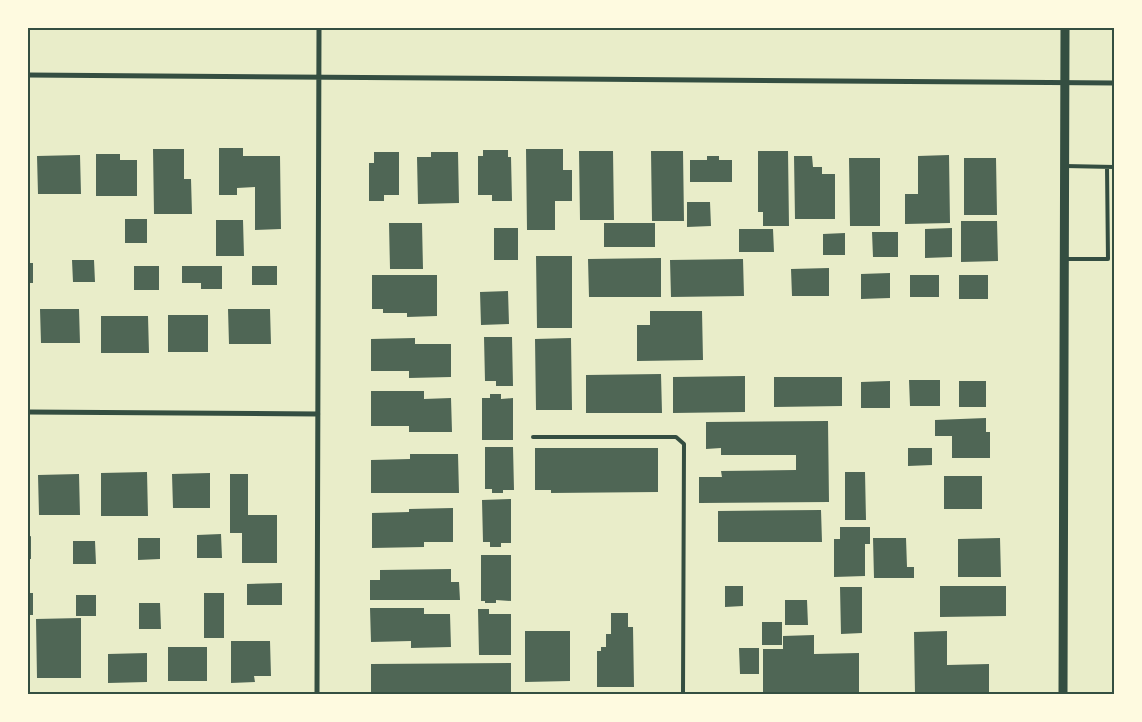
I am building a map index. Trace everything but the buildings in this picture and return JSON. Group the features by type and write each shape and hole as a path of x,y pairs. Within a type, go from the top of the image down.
{"street":[{"path":"317,694 319,28"},
{"path":"1063,694 1065,28"},
{"path":"28,75 1114,83"},
{"path":"28,412 318,414"}],"lane":[{"path":"1065,166 1114,167"},
{"path":"1065,259 1108,259 1107,166"},
{"path":"533,436 676,436 684,444 683,694"}]}
